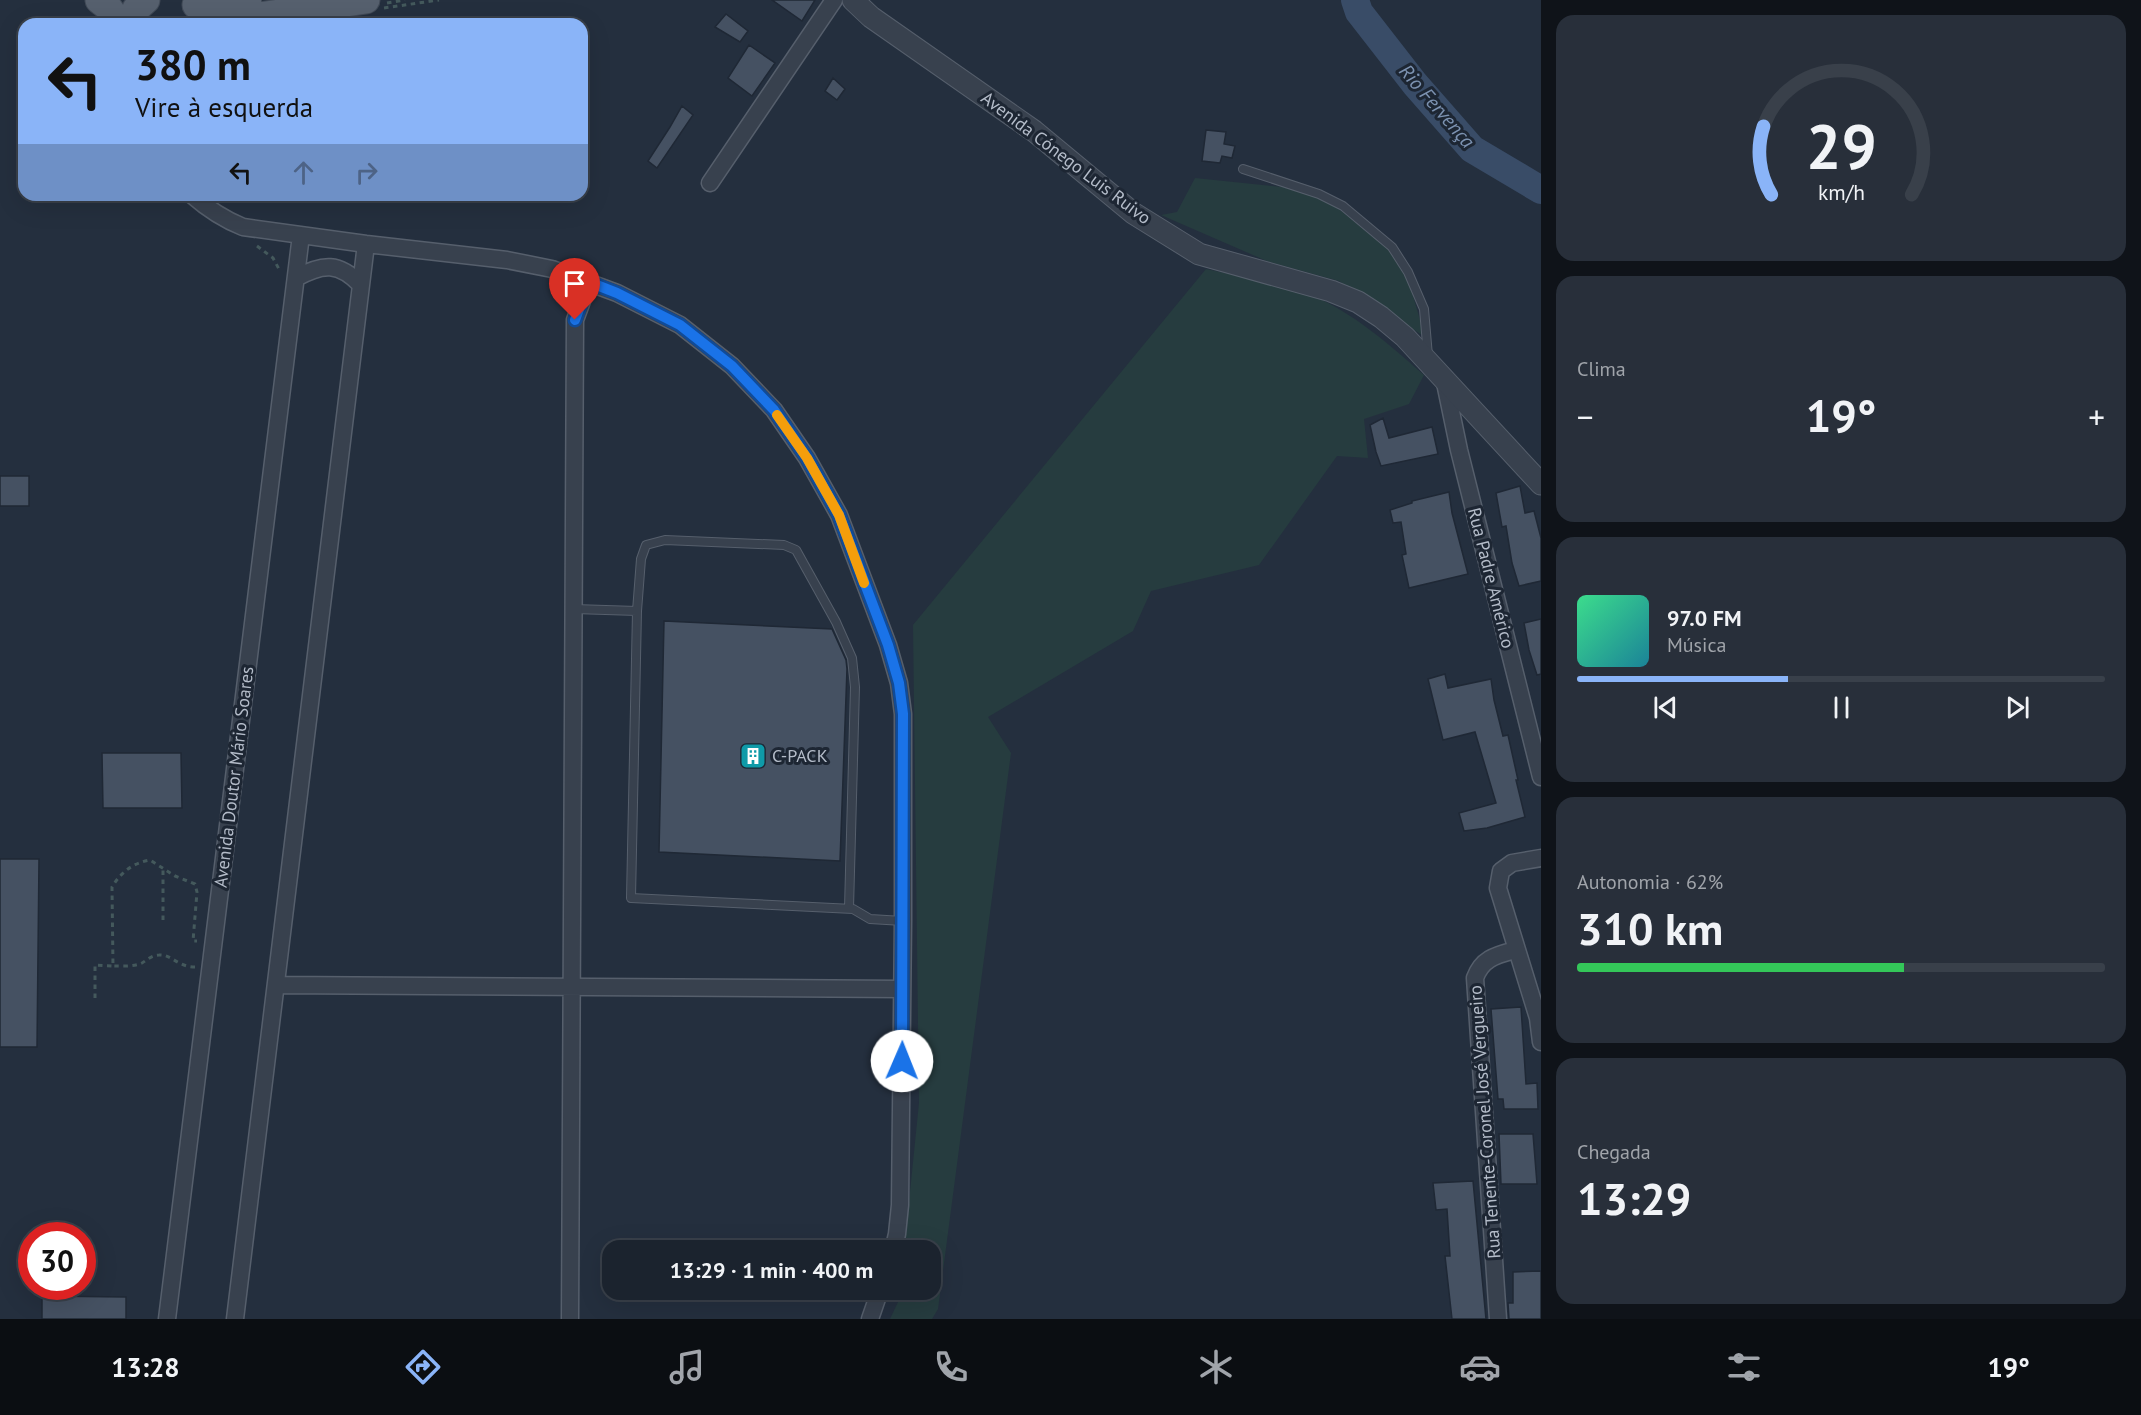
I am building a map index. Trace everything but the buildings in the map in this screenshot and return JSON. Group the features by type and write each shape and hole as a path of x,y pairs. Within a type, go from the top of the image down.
{"main road":[{"path":"99,0 108,7 116,18"},
{"path":"132,18 136,9 146,0"},
{"path":"198,10 221,9 276,0"},
{"path":"247,18 366,0"}],"street":[{"path":"710,183 834,0"},
{"name":"Avenida Cónego Luis Ruivo","path":"853,0 871,16 1035,131 1133,213 1199,254 1331,291 1358,302 1381,317 1444,378 1541,484"},
{"path":"199,201 226,221 243,227 507,260 552,269 617,293 680,325 732,366 774,410 807,458 839,515 888,645 899,683 903,714 900,1205 896,1240"},
{"name":"Avenida Doutor Mário Soares","path":"167,1319 288,277 301,235"},
{"path":"235,1319 366,244"},
{"path":"288,277 324,266 338,268 351,275 361,285"},
{"path":"570,1319 575,320 589,282"},
{"name":"Rua Padre Américo","path":"1444,378 1459,450 1541,777"},
{"path":"1541,858 1512,863 1501,871 1498,888 1515,950 1538,1018 1541,1042"},
{"name":"Rua Tenente-Coronel José Vergueiro","path":"1498,1319 1475,978 1479,967 1488,960 1515,950"},
{"path":"277,985 902,989"},
{"path":"870,1319 877,1300"}],"lane":[{"path":"1244,169 1318,194 1343,207 1392,248 1408,273 1424,309 1428,336 1428,362"},
{"path":"849,908 855,687 852,658 836,622 796,550 784,545 665,540 646,544 641,558 637,611 632,898 849,908 870,919 903,921"},
{"path":"574,609 637,611"}],"path":[{"path":"255,245 273,258 288,277"},
{"path":"112,966 112,887 124,872 137,862 150,860 163,869 195,884 197,892 193,940 200,941 199,950"},
{"path":"163,869 163,920"},
{"path":"94,998 95,965 136,965 159,955 169,957 187,967 197,968 198,959"}],"green space":[{"path":"1195,178 1292,188 1329,201 1388,249 1409,282 1425,337 1339,281 1269,262 1161,215 1177,212"},
{"path":"1206,269 1291,288 1328,303 1378,336 1424,375 1409,404 1364,419 1368,458 1337,456 1259,565 1151,591 1133,631 988,717 1011,753 941,1286 941,1240 905,1240 919,1103 913,625"},
{"path":"899,1300 939,1300 938,1309 932,1319 890,1319"}],"waterway":[{"name":"Rio Fervença","path":"1355,0 1359,12 1415,84 1472,149 1541,190"}],"slow traffic":[{"path":"777,415 807,458 839,515 864,583"}],"place":[{"name":"C-PACK","path":"753,756"}],"route":[{"path":"575,320 589,282 617,293 680,325 732,366 774,410 807,458 839,515 888,645 899,683 903,714 902,1061"}]}
